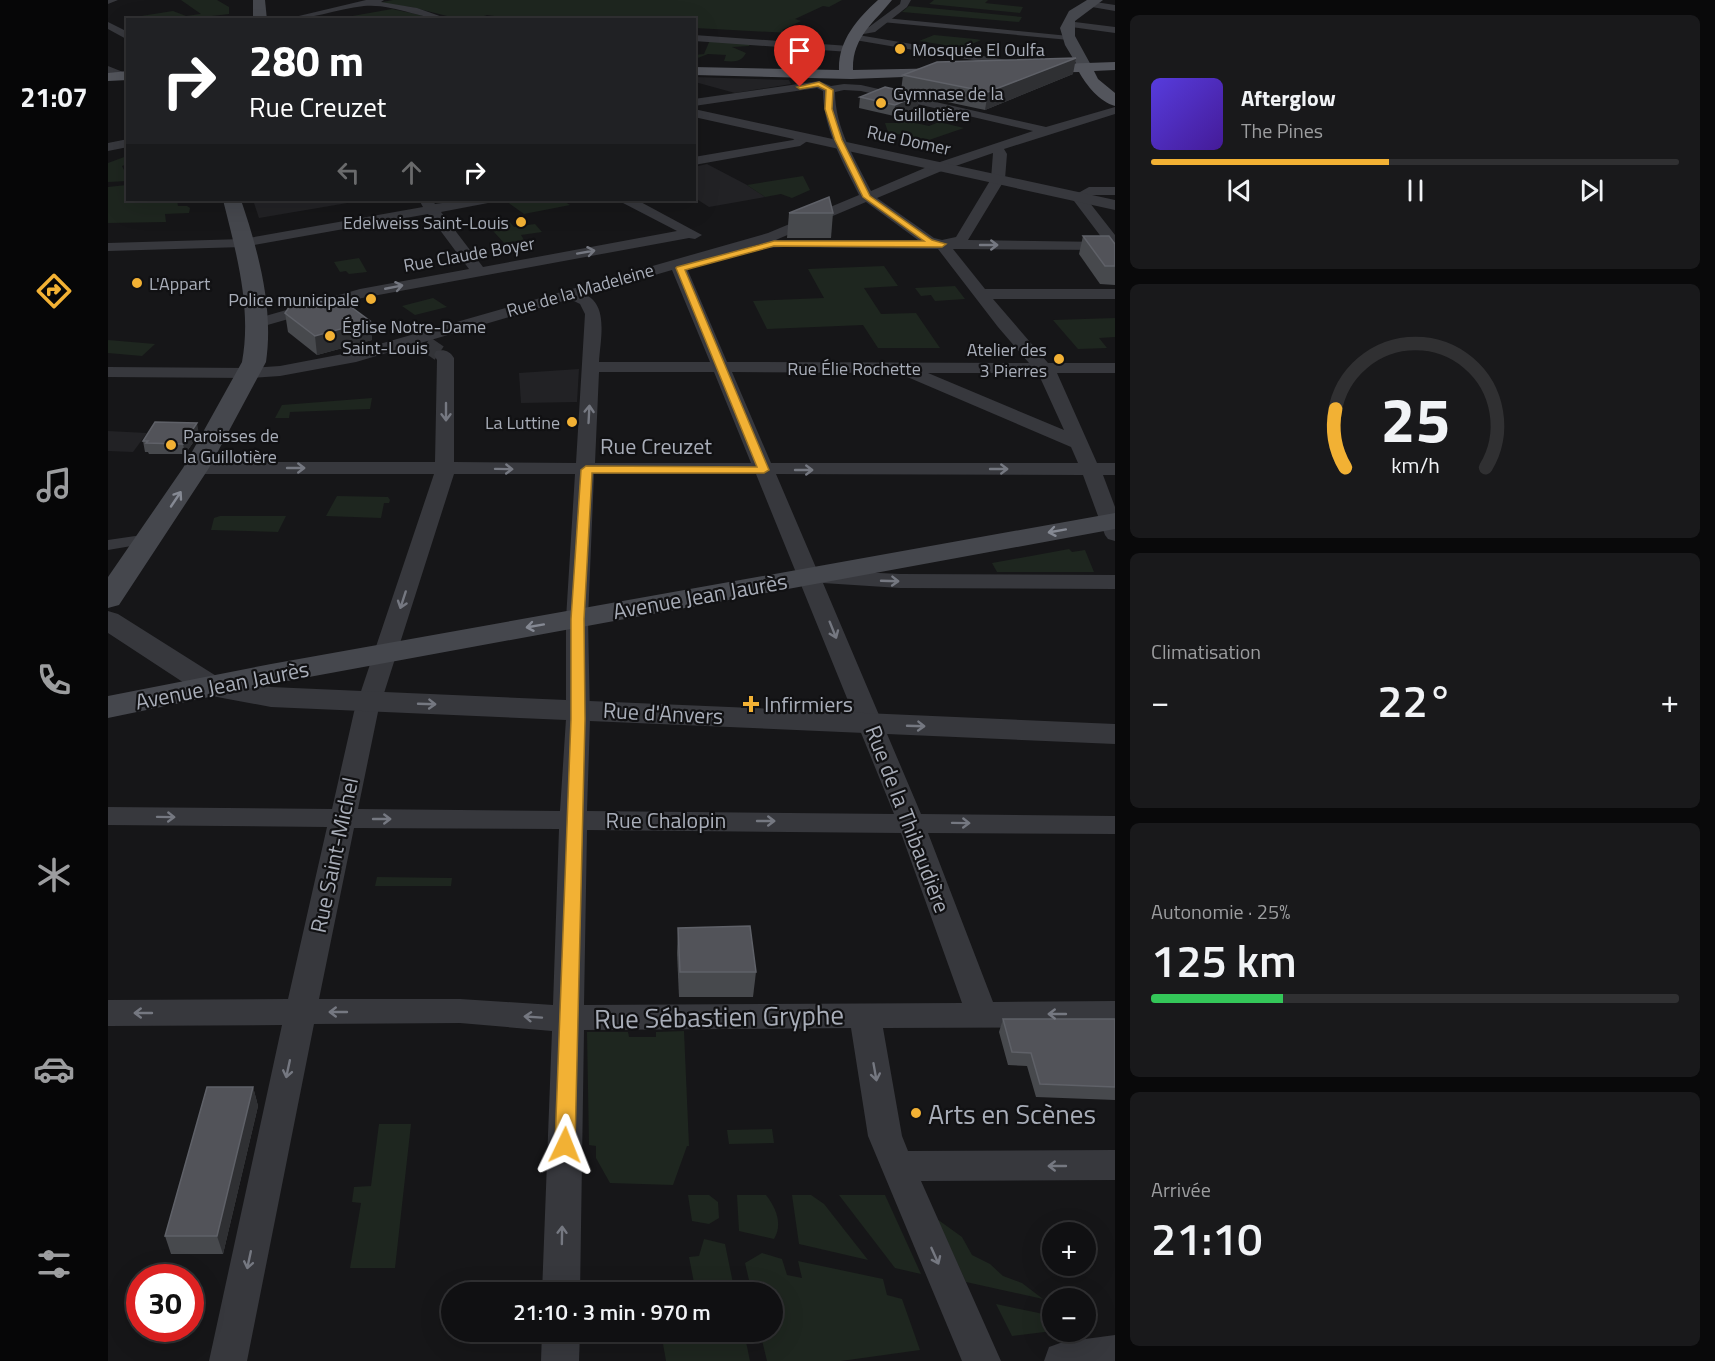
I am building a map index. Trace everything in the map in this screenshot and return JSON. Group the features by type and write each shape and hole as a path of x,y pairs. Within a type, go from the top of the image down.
{"main road":[{"path":"259,0 260,18"},
{"path":"854,82 846,72 844,61 865,18 886,0"},
{"path":"1093,2 1072,14 1068,35 1086,72 1108,89 1115,101"},
{"path":"1068,35 1112,66"},
{"path":"696,71 820,83 854,82 1008,67 1041,69 1112,66"},
{"path":"108,600 196,468 256,355 257,323 243,243 232,201"},
{"name":"Avenue Jean Jaurès","path":"108,707 811,576 1113,526"}],"street":[{"path":"108,1 113,0"},
{"path":"296,18 379,0"},
{"path":"856,39 885,20 904,5 906,0"},
{"path":"1093,2 1115,8"},
{"path":"367,3 417,11 440,18"},
{"path":"885,20 1068,35 1115,30"},
{"path":"108,25 126,36"},
{"path":"696,38 856,39 1008,67"},
{"path":"108,69 122,76"},
{"path":"854,82 1047,131"},
{"path":"696,103 820,83 843,146 867,197 930,242 942,244 961,240 998,179 1001,154 996,148"},
{"name":"Rue de la Madeleine","path":"108,372 248,373 280,370 428,345 570,293 778,239 867,197 939,167 1115,110"},
{"name":"Rue Domer","path":"696,113 1115,205"},
{"path":"696,161 796,143 803,140 802,137"},
{"path":"108,147 126,143"},
{"path":"1115,191 1089,191 1078,197 1115,245"},
{"path":"108,247 243,243 428,204 469,201"},
{"path":"630,201 727,252"},
{"path":"428,204 478,271"},
{"name":"Rue Claude Boyer","path":"257,323 360,294 691,233"},
{"path":"778,239 942,244 1115,245"},
{"path":"942,244 980,294 1050,376 1113,526"},
{"name":"Rue de la Thibaudière","path":"676,266 811,576 871,724 981,1013"},
{"path":"561,1282 578,709 577,619 593,314 586,301 570,293"},
{"path":"980,294 1115,294"},
{"name":"Rue Saint-Michel","path":"228,1361 342,819 369,702 445,468 439,381 446,358 428,345"},
{"name":"Rue Élie Rochette","path":"592,367 1115,368"},
{"path":"903,369 1078,443"},
{"name":"Rue Creuzet","path":"196,468 1115,469"},
{"path":"108,545 149,539"},
{"path":"811,576 900,581 1115,582"},
{"path":"108,620 212,687"},
{"name":"Rue d'Anvers","path":"212,687 271,697 1115,734"},
{"name":"Rue Chalopin","path":"108,816 1115,825"},
{"name":"Rue Sébastien Gryphe","path":"108,1013 460,1011 568,1017 1115,1014"},
{"path":"865,1015 885,1136 982,1361"},
{"path":"896,1166 1115,1165"},
{"path":"560,1361 561,1342"},
{"path":"1063,1361 1115,1354"}],"shaded area":[{"path":"181,0 217,0 229,7 229,14 212,16 215,18 135,17 173,11 186,16 201,14"},
{"path":"393,0 842,0 795,19 801,21 782,30 792,33 696,28 696,18 509,18 487,15 478,18 455,18 411,7 377,3"},
{"path":"934,0 988,0 985,3 1023,7 1020,13 929,4"},
{"path":"909,6 1022,17 1019,22 902,12"},
{"path":"392,9 425,16 420,18 341,18"},
{"path":"934,35 981,40 963,48 919,41"},
{"path":"710,40 750,43 749,46 732,47 746,53 737,61 724,61 726,55 708,54 696,59 696,55 704,54"},
{"path":"696,77 789,80 791,84 735,93 696,82"},
{"path":"902,120 929,126 939,122 964,128 929,140 888,132 885,123 897,123"},
{"path":"126,156 126,164 122,166 126,174 126,181 108,182 108,163"},
{"path":"707,164 765,197 709,207 696,199 696,167"},
{"path":"803,176 810,190 792,198 781,194 765,197 747,185"},
{"path":"126,185 126,201 177,201 178,206 190,208 189,213 165,214 166,222 108,223 108,187"},
{"path":"253,201 359,201 259,218"},
{"path":"506,201 564,201 570,205 524,214"},
{"path":"498,220 501,223 509,221 514,227 535,224 542,232 521,235 524,240 504,243 486,223"},
{"path":"359,258 367,272 349,274 346,271 340,272 334,262"},
{"path":"884,266 898,286 864,288 881,314 916,313 940,348 878,348 863,325 767,329 753,301 824,298 808,269"},
{"path":"955,286 965,299 935,301 931,295 921,296 915,288"},
{"path":"433,298 447,307 415,315 402,306"},
{"path":"1115,318 1115,337 1099,338 1107,348 1078,349 1053,320"},
{"path":"108,340 155,344 142,356 108,353"},
{"path":"579,369 577,402 521,403 519,373"},
{"path":"372,398 370,409 290,412 289,418 275,418 282,405"},
{"path":"108,431 147,433 133,452 108,451"},
{"path":"337,496 388,497 390,500 389,503 384,503 381,518 326,516"},
{"path":"220,516 286,516 278,532 211,530 214,518"},
{"path":"1069,549 1072,552 1085,550 1094,572 997,572 992,563"},
{"path":"377,877 452,878 451,886 375,886"},
{"path":"684,1031 689,1146 687,1146 673,1185 610,1183 596,1158 596,1146 589,1145 587,1032 628,1032 629,1037 656,1037 656,1032"},
{"path":"379,1124 411,1124 395,1268 350,1268 361,1203 352,1202 354,1187 371,1186"},
{"path":"772,1129 774,1143 729,1144 727,1130"},
{"path":"688,1195 709,1195 718,1202 719,1218 709,1224 692,1221"},
{"path":"737,1195 766,1195 777,1216 778,1228 774,1239 739,1231"},
{"path":"792,1195 811,1195 824,1204 868,1260 799,1244"},
{"path":"839,1195 885,1195 921,1274 895,1268"},
{"path":"937,1219 962,1237 972,1255 990,1264 1003,1276 1022,1283 1042,1299 966,1282"},
{"path":"704,1239 725,1244 733,1282 694,1282 689,1257 699,1256"},
{"path":"762,1253 782,1259 787,1275 802,1278 798,1261 883,1279 887,1295 902,1299 920,1350 841,1361 767,1361 762,1342 783,1342 783,1282 749,1282 745,1263"},
{"path":"996,1304 1042,1314 1042,1332 1012,1336"},
{"path":"663,1342 746,1342 750,1361 666,1361"}],"building":[{"path":"1076,58 988,92 903,75 937,62"},
{"path":"885,87 919,95 895,105 860,97"},
{"path":"829,197 833,213 789,213"},
{"path":"1083,236 1109,236 1115,244 1115,266 1105,266"},
{"path":"311,297 322,302 339,298 370,321 315,336 285,313 294,300"},
{"path":"155,422 197,423 183,444 146,443 148,441 143,441"},
{"path":"750,926 756,972 680,972 678,928"},
{"path":"1003,1019 1115,1019 1115,1087 1040,1084 1031,1053 1012,1052"},
{"path":"207,1087 253,1087 217,1236 165,1236"}],"tunnel":[{"path":"426,344 442,355"}],"place":[{"name":"Mosquée El Oulfa","path":"900,49"},
{"name":"Gymnase de la Guillotière","path":"881,103"},
{"name":"Edelweiss Saint-Louis","path":"521,222"},
{"name":"L'Appart","path":"137,283"},
{"name":"Police municipale","path":"371,299"},
{"name":"Église Notre-Dame Saint-Louis","path":"330,336"},
{"name":"Atelier des 3 Pierres","path":"1059,359"},
{"name":"La Luttine","path":"572,422"},
{"name":"Paroisses de la Guillotière","path":"171,445"},
{"name":"Infirmiers","path":"751,704"},
{"name":"Arts en Scènes","path":"916,1113"}],"route":[{"path":"565,1145 578,719 577,619 586,470 764,470 680,268 774,243 942,244 930,242 867,197 839,140 829,109 829,90 819,84 800,87"}]}
